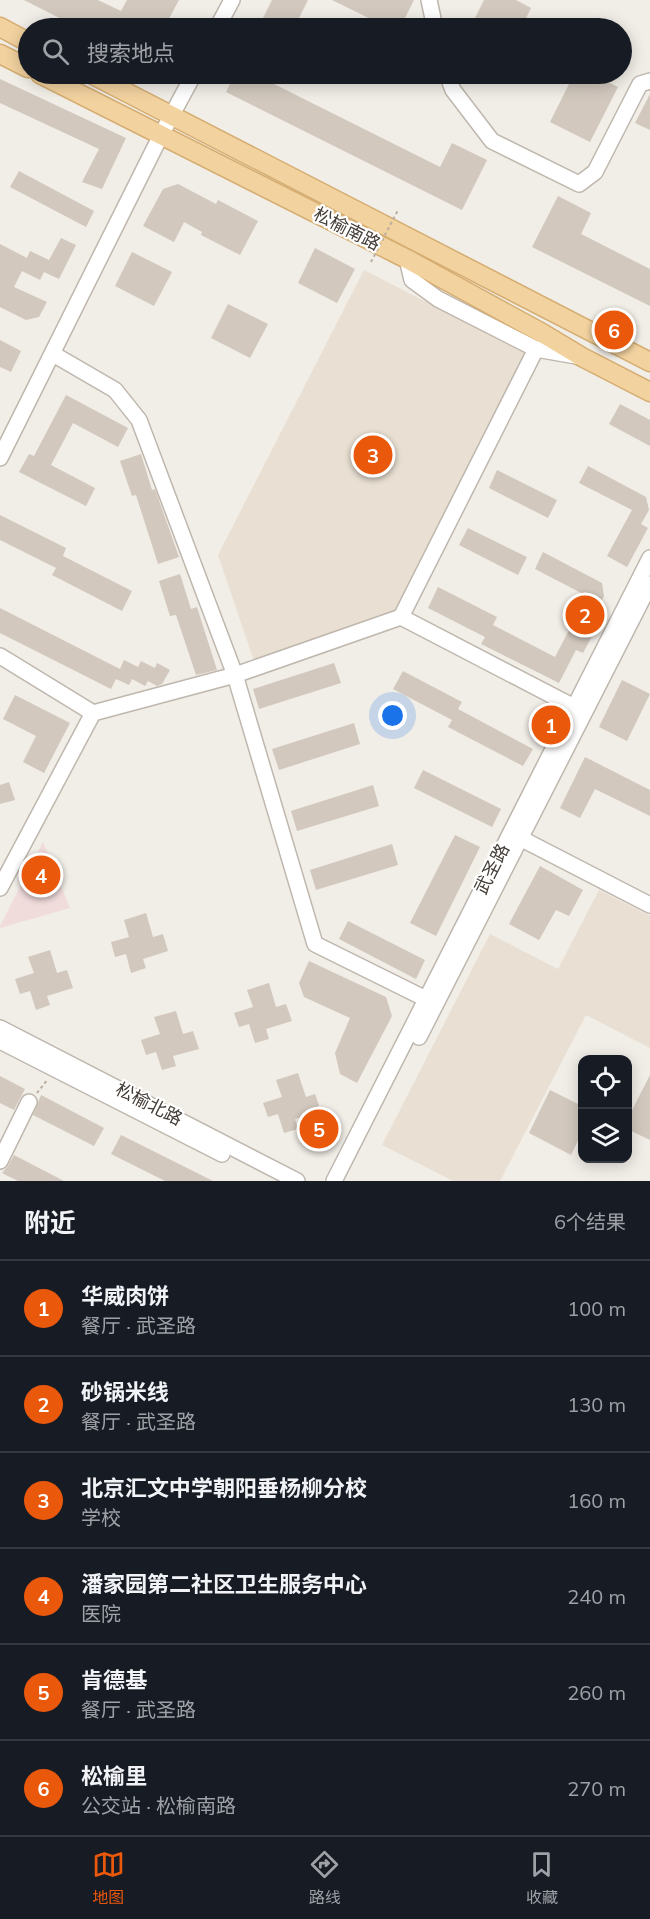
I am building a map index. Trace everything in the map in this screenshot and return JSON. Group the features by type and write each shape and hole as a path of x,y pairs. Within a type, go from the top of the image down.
{"main road":[{"path":"0,27 18,37"},
{"path":"0,54 18,63"},
{"name":"松榆南路","path":"60,84 407,259 582,357 650,392"},
{"name":"松榆南路","path":"111,84 650,362"}],"street":[{"path":"222,18 232,0"},
{"path":"429,0 433,18"},
{"path":"451,84 492,141 579,184 595,172 640,84 650,81"},
{"path":"0,458 161,135 189,84"},
{"path":"407,259 412,280 438,299 536,349 582,357"},
{"path":"0,656 93,713 235,675 401,616 536,349"},
{"path":"53,354 115,390 139,420 235,675 315,944 426,999"},
{"name":"武圣路","path":"334,1181 650,558"},
{"name":"武圣路","path":"344,1181 650,584"},
{"path":"401,616 574,706"},
{"path":"0,888 93,713"},
{"path":"520,838 650,905"},
{"name":"松榆北路","path":"0,1028 297,1181"},
{"name":"松榆北路","path":"0,1041 275,1181"},
{"path":"0,1161 29,1102"}],"path":[{"path":"371,262 398,210"},
{"path":"29,1102 56,1070"}],"shaded area":[{"path":"364,270 528,354 396,613 254,661 218,555"},
{"path":"43,842 70,908 0,928 0,926"},
{"path":"599,890 650,916 650,1048 586,1015 500,1181 453,1181 382,1145 490,934 558,969"}],"building":[{"path":"24,0 98,0 121,11 127,0 179,0 169,18 59,18"},
{"path":"272,0 308,0 299,18 263,18"},
{"path":"332,0 414,0 405,18 369,18"},
{"path":"484,0 516,0 531,8 526,18 475,18"},
{"path":"0,79 126,138 102,189 82,182 99,149 0,103"},
{"path":"230,84 274,84 440,167 452,143 487,160 462,210 226,92"},
{"path":"569,84 612,84 618,87 590,142 550,122"},
{"path":"650,94 650,130 635,123"},
{"path":"19,171 94,211 86,227 10,187"},
{"path":"178,184 216,204 218,200 258,221 240,255 201,235 202,232 184,222 174,242 143,226 163,189"},
{"path":"558,196 591,213 581,234 650,269 650,306 532,247"},
{"path":"61,238 76,245 59,279 44,272 40,280 22,271 14,287 47,302 39,317 26,320 0,307 0,244 27,258 30,251 49,260"},
{"path":"315,248 355,269 337,303 298,283"},
{"path":"132,252 172,272 154,306 115,286"},
{"path":"228,304 268,324 250,358 211,338"},
{"path":"0,340 21,351 11,372 0,367"},
{"path":"66,395 128,428 118,447 73,423 51,465 95,488 86,506 19,472 29,454 34,456"},
{"path":"620,404 650,420 650,446 609,424"},
{"path":"141,454 152,490 155,489 179,557 158,564 136,495 132,496 120,461"},
{"path":"588,466 646,497 649,510 641,524 648,528 627,567 607,556 632,510 579,483"},
{"path":"497,470 557,500 548,518 489,488"},
{"path":"0,515 66,548 63,556 132,591 122,611 52,575 56,568 0,540"},
{"path":"468,528 527,557 518,575 459,545"},
{"path":"543,552 602,583 604,596 597,610 604,614 583,653 576,650 559,683 481,644 485,637 428,608 438,587 497,617 493,625 555,657 587,596 535,569"},
{"path":"180,574 191,609 197,607 217,670 196,675 176,615 170,616 159,581"},
{"path":"0,608 120,669 124,660 138,667 141,661 155,668 157,663 170,670 162,684 157,686 148,681 145,686 132,679 129,685 116,679 111,689 0,633"},
{"path":"334,663 341,683 259,709 253,689"},
{"path":"403,671 462,702 458,709 533,749 523,766 448,727 452,720 393,689"},
{"path":"622,680 650,694 627,741 599,727"},
{"path":"15,695 70,723 44,773 23,762 36,736 3,719"},
{"path":"354,723 360,744 279,770 272,749"},
{"path":"585,757 650,790 650,816 595,789 580,818 560,808"},
{"path":"423,770 501,809 492,827 414,788"},
{"path":"9,782 15,800 0,804 0,785"},
{"path":"373,785 379,806 297,831 291,811"},
{"path":"455,835 480,847 436,936 410,923"},
{"path":"392,844 398,865 316,890 310,870"},
{"path":"540,866 583,890 569,916 556,910 539,940 509,924"},
{"path":"146,913 153,937 163,934 168,951 143,959 146,968 131,973 126,954 115,957 111,942 129,937 124,920"},
{"path":"348,921 425,960 416,979 339,939"},
{"path":"50,950 57,973 67,970 73,988 47,996 50,1005 36,1010 30,991 20,994 15,979 34,973 28,957"},
{"path":"309,961 386,997 392,1016 357,1083 340,1074 335,1053 350,1018 304,997 299,983"},
{"path":"269,983 276,1007 286,1004 292,1021 266,1029 269,1039 255,1043 249,1024 239,1027 234,1013 253,1007 247,990"},
{"path":"176,1011 183,1034 193,1031 199,1049 173,1056 176,1066 162,1070 156,1052 146,1055 141,1040 160,1034 154,1017"},
{"path":"298,1073 306,1097 315,1094 321,1111 295,1119 298,1129 284,1133 278,1114 268,1117 263,1103 282,1097 276,1080"},
{"path":"650,1075 650,1140 632,1131 632,1110"},
{"path":"0,1076 25,1089 14,1110 0,1103"},
{"path":"550,1090 578,1104 578,1140 571,1155 529,1133"},
{"path":"41,1095 104,1128 94,1146 33,1115"},
{"path":"121,1135 213,1181 165,1181 111,1154"},
{"path":"14,1155 64,1181 18,1181 2,1173"}],"place":[{"name":"松榆里","path":"614,330"},
{"name":"北京汇文中学朝阳垂杨柳分校","path":"373,455"},
{"name":"砂锅米线","path":"585,615"},
{"name":"华威肉饼","path":"551,725"},
{"name":"潘家园第二社区卫生服务中心","path":"41,875"},
{"name":"肯德基","path":"319,1129"}]}
